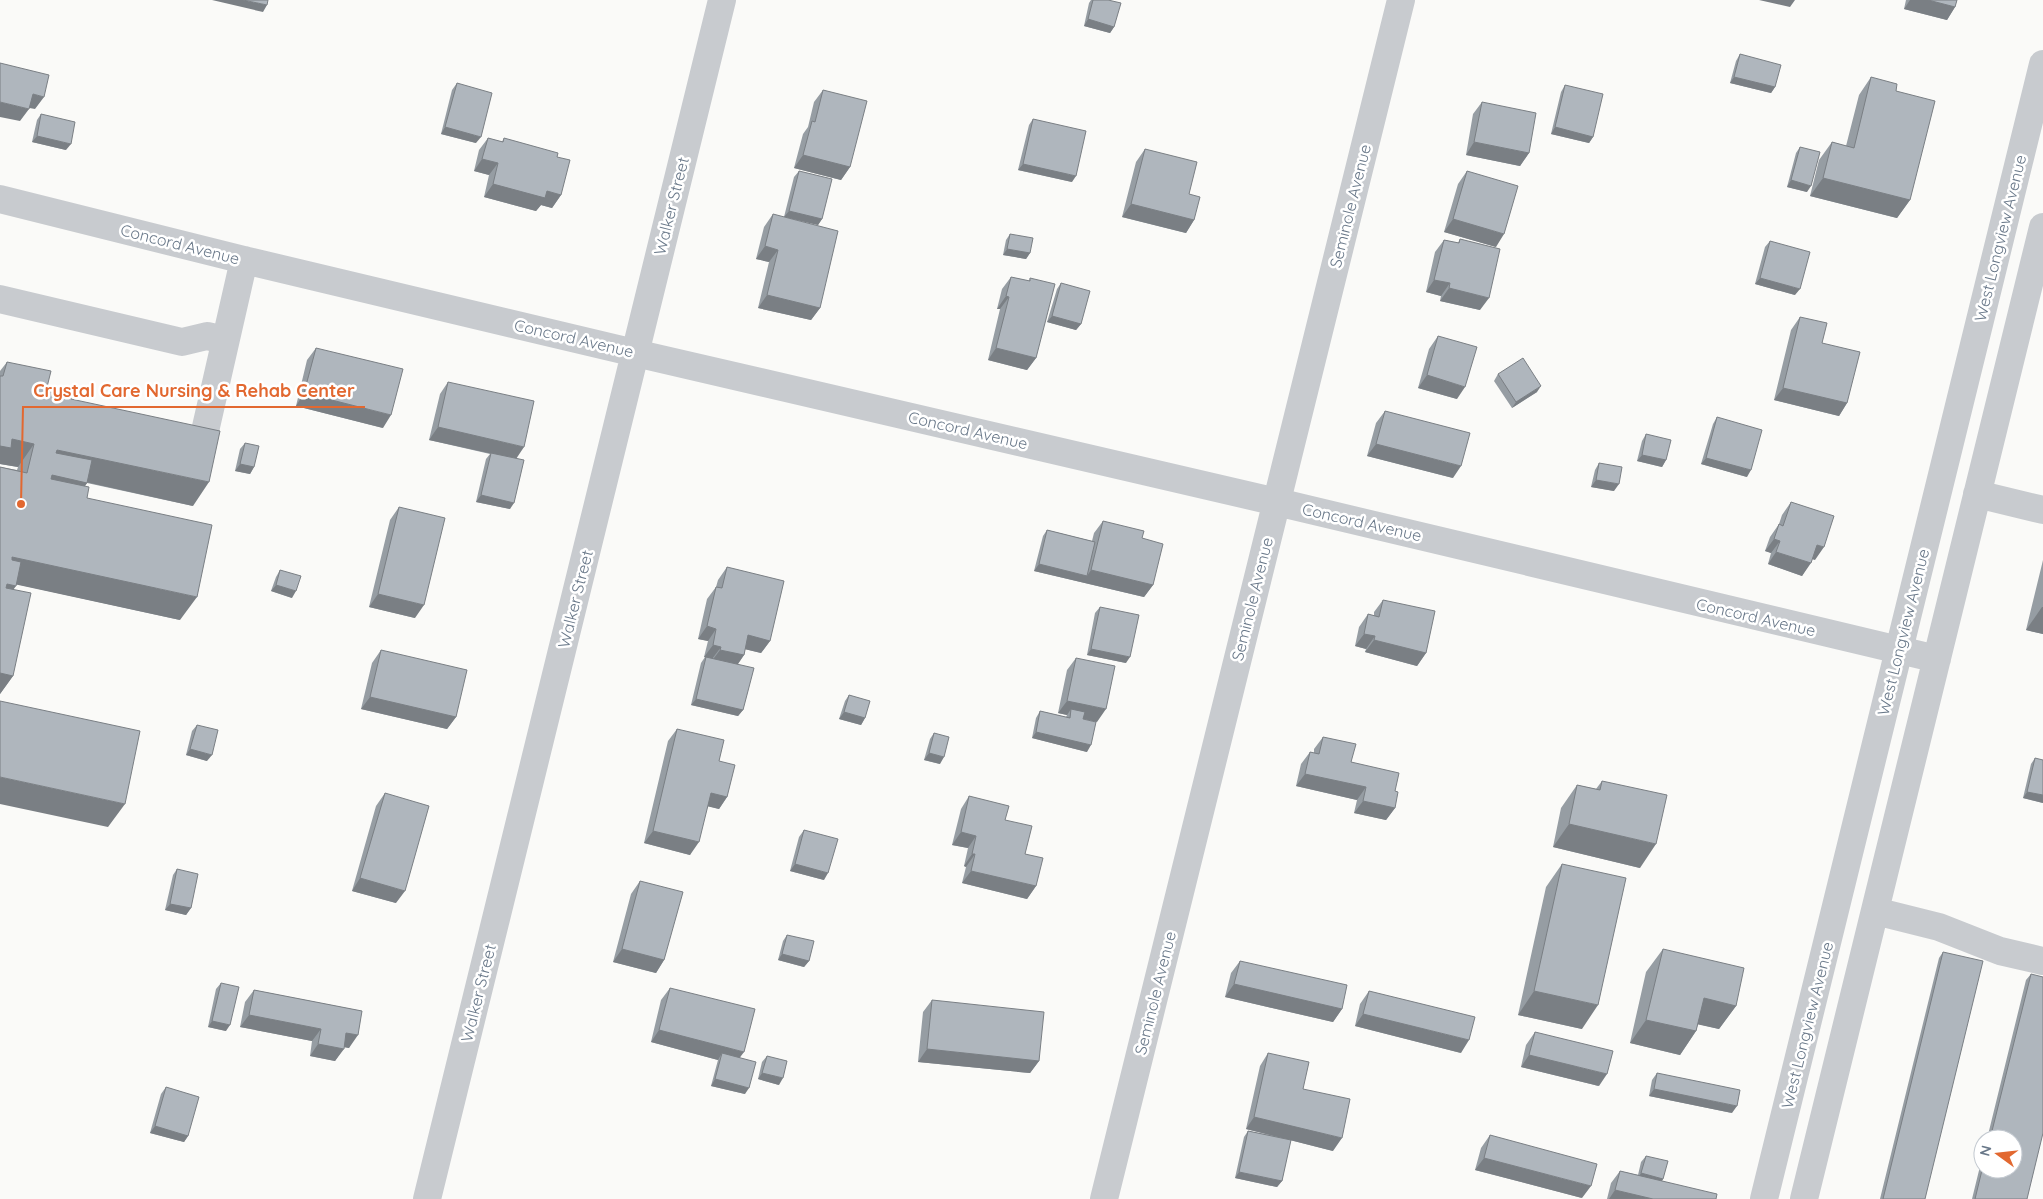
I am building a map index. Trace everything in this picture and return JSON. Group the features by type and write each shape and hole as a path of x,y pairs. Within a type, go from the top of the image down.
{"street":[{"name":"Walker Street","path":"427,1199 722,0"},
{"name":"Seminole Avenue","path":"1104,1199 1401,0"},
{"name":"West Longview Avenue","path":"1764,1199 2043,64"},
{"name":"Concord Avenue","path":"0,199 244,260 635,353 1276,502 1937,659"},
{"path":"1804,1199 2043,227"},
{"path":"204,440 244,260"},
{"path":"0,299 182,342 207,336 225,340"},
{"path":"1977,494 2043,510"},
{"path":"1875,911 1939,927 2000,951 2043,961"}],"building":[{"path":"243,0 268,0 267,5"},
{"path":"1093,0 1108,0 1121,3 1114,27 1088,19"},
{"path":"1928,0 1957,0 1955,7"},
{"path":"1740,54 1781,65 1775,87 1734,77"},
{"path":"0,63 49,75 44,97 33,94 29,109 0,102"},
{"path":"1871,77 1897,84 1896,91 1935,101 1910,200 1823,178 1832,142 1854,148"},
{"path":"457,83 492,93 481,137 445,127"},
{"path":"1565,85 1603,94 1593,137 1555,127"},
{"path":"823,90 867,101 850,167 803,155 812,121 815,122"},
{"path":"1482,102 1536,113 1529,153 1474,142"},
{"path":"41,114 75,122 71,144 37,136"},
{"path":"1033,119 1086,131 1076,176 1023,164"},
{"path":"488,138 503,142 504,138 558,153 557,157 570,160 561,195 547,191 545,198 493,184 498,163 482,159"},
{"path":"1800,147 1820,152 1811,186 1791,180"},
{"path":"1145,149 1197,162 1189,194 1200,197 1194,220 1131,204"},
{"path":"799,171 832,179 822,219 789,211"},
{"path":"1467,171 1518,186 1504,234 1453,219"},
{"path":"773,214 838,231 820,308 767,295 778,250 765,246"},
{"path":"1010,234 1033,238 1030,253 1007,249"},
{"path":"1460,239 1500,249 1489,298 1449,288 1450,283 1434,280 1444,240 1459,243"},
{"path":"1770,241 1810,252 1800,289 1760,278"},
{"path":"1011,277 1030,281 1030,278 1055,284 1036,358 996,348 1009,297 1006,296"},
{"path":"1061,283 1090,291 1081,324 1052,316"},
{"path":"1800,317 1827,323 1822,343 1860,352 1847,403 1783,388"},
{"path":"1438,336 1477,347 1465,387 1427,375"},
{"path":"316,348 403,369 391,415 304,393"},
{"path":"1523,358 1541,386 1516,402 1498,374"},
{"path":"7,362 51,371 46,391 71,396 71,399 220,431 209,482 57,450 56,453 92,460 87,483 52,475 51,479 89,487 87,498 212,525 197,597 12,557 12,560 21,562 16,586 7,584 6,588 31,593 13,676 0,673 0,467 27,473 34,444 12,439 11,448 0,446 0,376 3,376"},
{"path":"448,382 534,401 524,447 438,427"},
{"path":"1385,411 1470,433 1461,466 1376,444"},
{"path":"1717,417 1762,430 1751,470 1706,458"},
{"path":"1646,434 1671,440 1666,460 1642,455"},
{"path":"245,443 259,446 254,467 240,464"},
{"path":"491,453 524,460 514,503 481,495"},
{"path":"1599,463 1622,467 1619,484 1596,480"},
{"path":"1791,502 1834,516 1824,547 1817,545 1811,563 1776,552 1780,541 1774,539 1779,524 1783,526"},
{"path":"399,507 445,518 424,605 378,594"},
{"path":"1103,521 1144,531 1142,538 1163,544 1153,585 1091,570"},
{"path":"1047,530 1095,542 1087,576 1039,564"},
{"path":"727,567 784,581 770,641 748,635 744,655 720,650 721,647 713,645 716,629 707,626 716,587 722,588"},
{"path":"280,570 301,576 296,591 276,585"},
{"path":"1383,600 1435,611 1426,653 1374,640 1375,636 1364,634 1368,614 1379,617"},
{"path":"1100,607 1139,615 1130,657 1091,649"},
{"path":"381,650 467,670 456,717 370,697"},
{"path":"706,657 754,668 743,710 696,699"},
{"path":"1076,658 1115,666 1106,709 1067,701"},
{"path":"849,695 870,701 865,718 844,712"},
{"path":"0,701 140,731 125,804 0,777"},
{"path":"1071,709 1085,712 1083,719 1096,722 1091,745 1036,732 1040,711 1070,718"},
{"path":"197,725 218,730 212,755 190,749"},
{"path":"677,729 724,740 719,761 735,765 727,797 711,793 699,842 653,831"},
{"path":"934,733 949,737 944,757 929,753"},
{"path":"1323,737 1356,744 1351,762 1399,773 1395,791 1398,792 1395,808 1363,801 1366,787 1305,774 1310,752 1319,754"},
{"path":"2035,758 2043,760 2043,795 2027,792"},
{"path":"1602,781 1667,795 1656,844 1569,824 1577,785 1600,790"},
{"path":"385,793 429,806 405,891 360,878"},
{"path":"969,796 1009,806 1005,820 1032,826 1025,854 1043,858 1036,886 971,871 975,854 972,854 976,836 961,832"},
{"path":"804,830 838,839 828,873 795,864"},
{"path":"1562,864 1626,878 1598,1005 1534,991"},
{"path":"177,869 198,874 191,908 170,904"},
{"path":"640,881 683,892 664,960 622,949"},
{"path":"787,935 814,941 809,961 782,954"},
{"path":"1663,949 1744,968 1736,1006 1704,998 1696,1031 1646,1020"},
{"path":"1943,952 1983,961 1925,1199 1883,1199"},
{"path":"1240,961 1347,985 1342,1009 1234,984"},
{"path":"2031,974 2043,977 2043,1133 2027,1199 1975,1199 1980,1179 2023,1179 2023,1129 1992,1129"},
{"path":"221,983 239,987 230,1025 212,1021"},
{"path":"670,988 755,1009 744,1052 659,1030"},
{"path":"254,990 362,1011 358,1035 346,1033 344,1049 318,1044 321,1029 249,1015"},
{"path":"1369,991 1475,1017 1469,1040 1363,1014"},
{"path":"932,1000 1044,1012 1039,1061 927,1049"},
{"path":"1535,1032 1613,1051 1607,1074 1529,1055"},
{"path":"722,1053 756,1062 749,1088 715,1079"},
{"path":"1268,1053 1309,1062 1303,1089 1350,1099 1342,1138 1254,1117"},
{"path":"767,1056 787,1061 783,1078 762,1073"},
{"path":"1657,1073 1740,1090 1737,1106 1654,1089"},
{"path":"166,1087 199,1097 188,1136 155,1126"},
{"path":"1248,1131 1291,1140 1282,1181 1239,1172"},
{"path":"1490,1135 1597,1164 1591,1186 1484,1158"},
{"path":"1646,1156 1668,1161 1663,1179 1641,1173"},
{"path":"1620,1171 1717,1194 1716,1199 1653,1199 1615,1190"}],"place":[{"name":"Crystal Care Nursing & Rehab Center","path":"21,504"}]}
